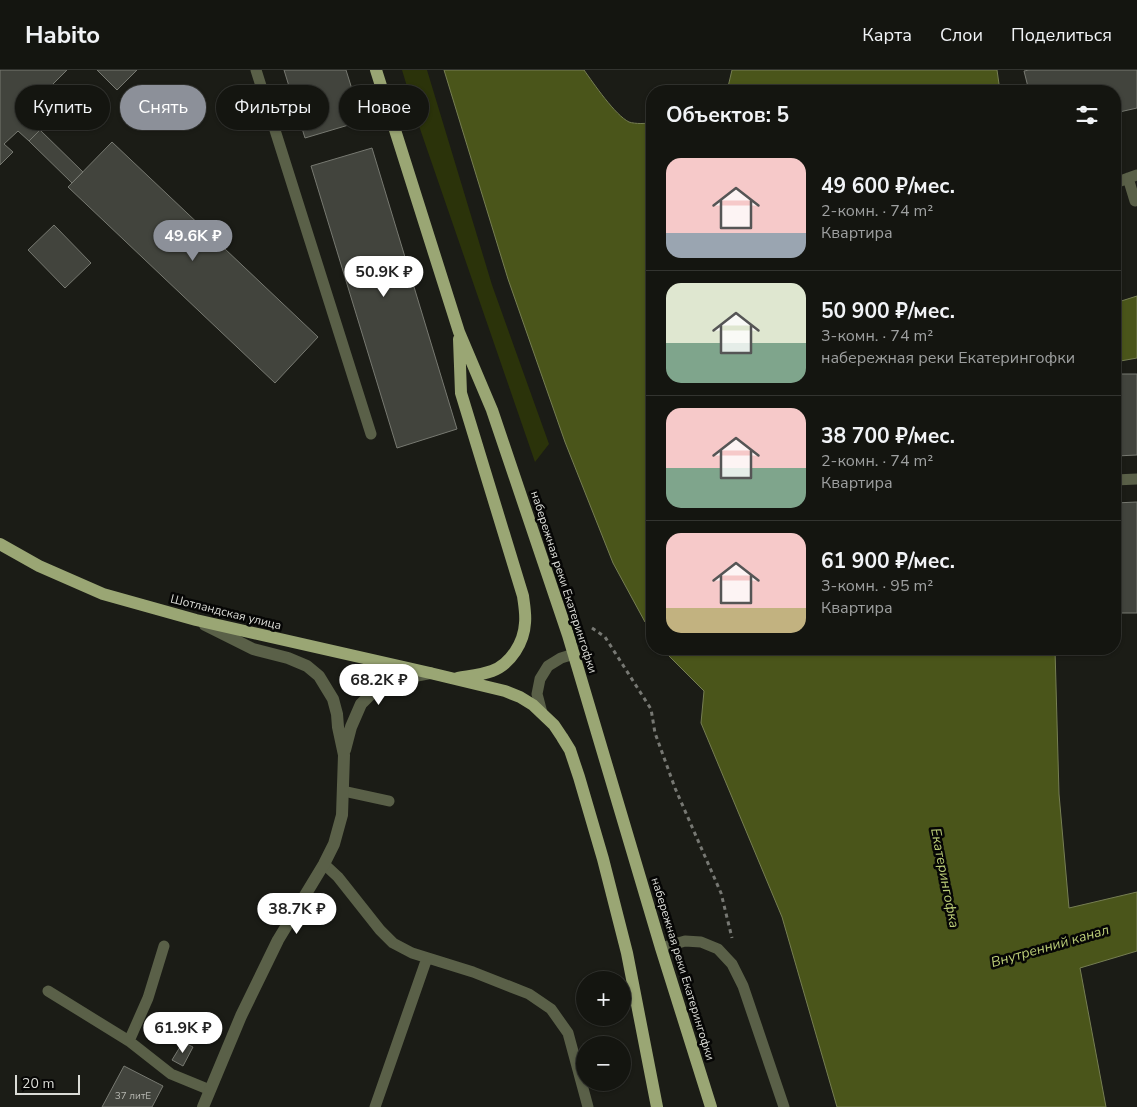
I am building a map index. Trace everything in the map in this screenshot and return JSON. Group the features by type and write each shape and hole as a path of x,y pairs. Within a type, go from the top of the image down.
{"main road":[{"name":"набережная реки Екатерингофки","path":"376,70 459,332 492,410 568,635 661,948 711,1107"},
{"path":"455,679 492,671 503,665 513,655 521,642 526,622 523,596 460,393 459,332"},
{"name":"Шотландская улица","path":"0,544 39,566 103,594 196,620 504,691 520,697 533,705 554,725 570,750 604,860 627,953 657,1107"}],"street":[{"path":"196,620 253,649 288,658 308,666 319,676 333,699 344,755"},
{"path":"203,1107 241,1016 278,940 334,844 342,816 344,755 351,726 361,704 373,692 399,679 430,673"}],"lane":[{"path":"256,70 371,434"},
{"path":"1132,177 1135,201"},
{"path":"1121,480 1137,479"},
{"path":"542,713 537,694 540,679 548,666 561,658 574,654"},
{"path":"343,791 389,801"},
{"path":"324,864 338,877 380,930 393,942 412,953 473,972 529,994 551,1009 568,1034 588,1107"},
{"path":"661,948 685,941 701,942 718,949 732,964 743,986 784,1107"},
{"path":"129,1041 148,998 164,946"},
{"path":"375,1107 427,958"},
{"path":"48,991 129,1041 172,1074 210,1090"}],"path":[{"path":"592,628 605,637 651,709 654,733 675,788 721,893 731,935 732,964"}],"shaded area":[{"path":"402,70 427,70 492,285 549,444 535,462 420,130 429,130 429,85 407,85"}],"water":[{"path":"444,70 584,70 617,113 629,122 646,123 646,622 613,563 565,442 508,279"},
{"path":"732,70 997,70 999,85 728,85"},
{"path":"1137,296 1137,358 1121,361 1121,301"},
{"path":"668,655 1055,655 1059,794 1069,908 1137,892 1137,951 1080,968 1106,1107 837,1107 782,917 701,723 704,691"}],"building":[{"path":"0,70 67,70 52,85 15,85 15,130 40,130 29,141 18,131 4,144 13,152 0,165"},
{"path":"97,70 137,70 120,85 117,90"},
{"path":"284,70 346,70 351,85 339,85 339,128 305,138 303,130 329,130 329,85 289,85"},
{"path":"1137,70 1137,108 1121,112 1121,85 1028,85 1024,71"},
{"path":"40,130 83,172 72,183 29,141"},
{"path":"112,142 318,337 275,383 68,187"},
{"path":"372,148 457,429 397,448 311,166"},
{"path":"54,225 91,263 65,288 28,250"},
{"path":"1121,374 1137,374 1137,455 1121,456"},
{"path":"1137,502 1137,613 1121,613 1121,503"},
{"path":"183,1042 193,1047 183,1066 172,1060"},
{"path":"124,1066 163,1086 152,1107 102,1107"}],"water label":[{"name":"Екатерингофка","path":"945,878"},
{"name":"Внутренний канал","path":"1050,946"}]}
